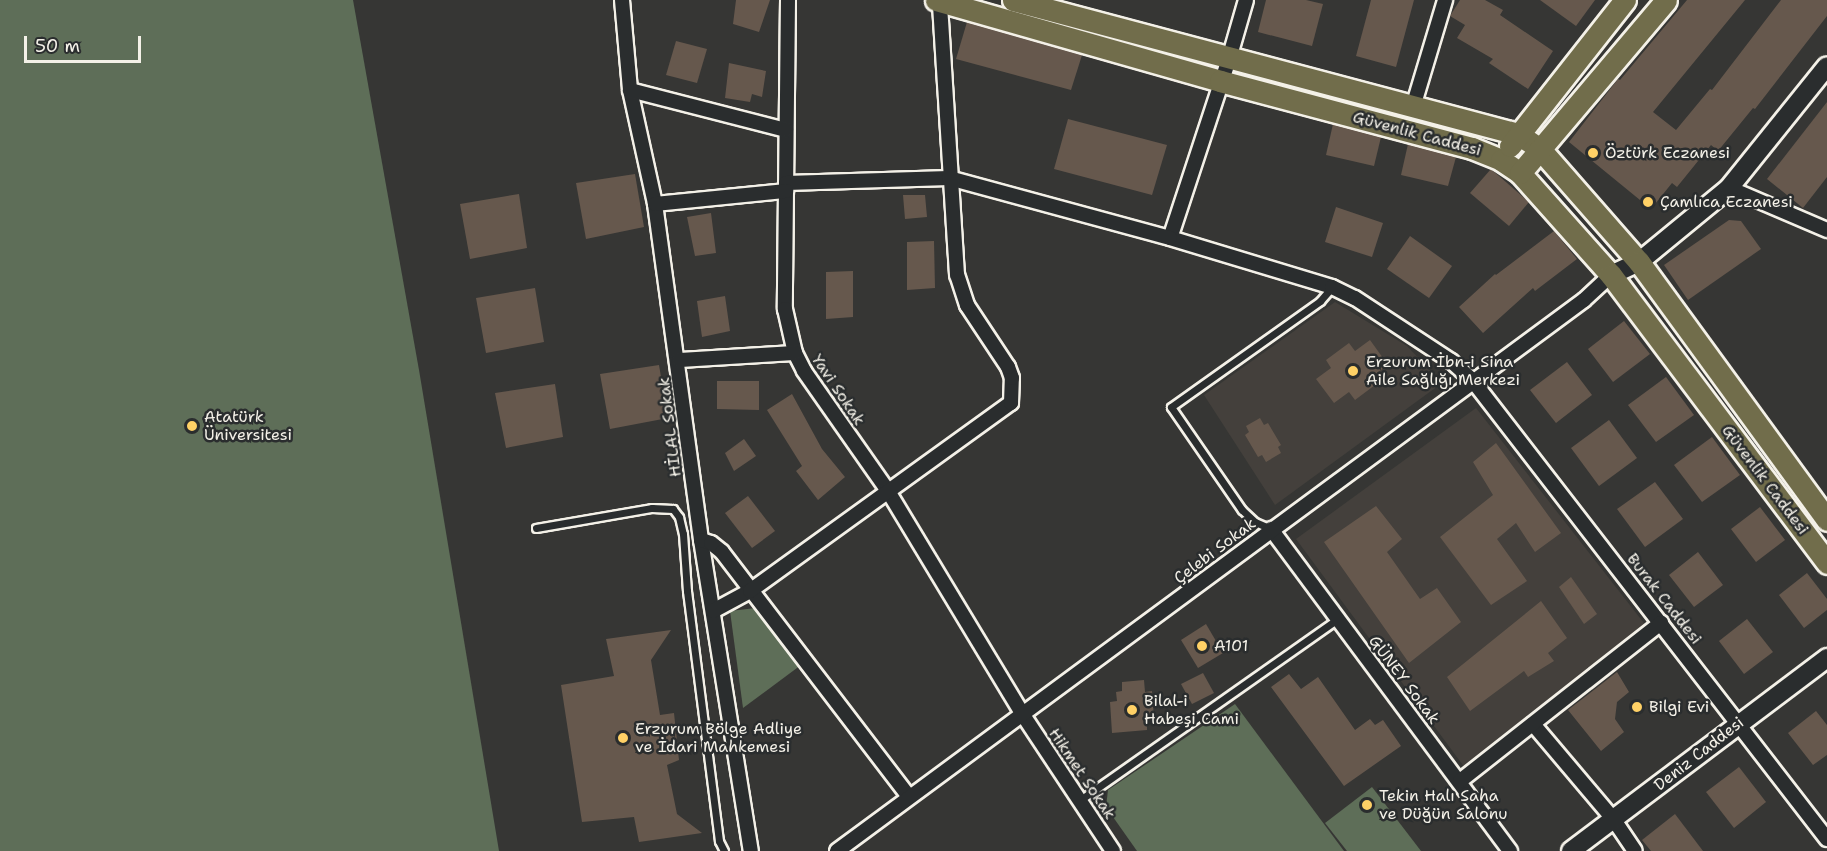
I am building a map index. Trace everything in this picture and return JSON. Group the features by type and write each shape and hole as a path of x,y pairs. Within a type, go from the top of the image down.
{"main road":[{"name":"Güvenlik Caddesi","path":"1013,0 1518,134 1540,149 1639,261 1827,520"},
{"path":"1501,160 1518,134 1625,0"},
{"path":"1520,173 1666,0"},
{"name":"Güvenlik Caddesi","path":"938,1 1220,81 1472,148 1501,160 1520,173 1611,275 1827,563"}],"street":[{"name":"HİLAL Sokak","path":"622,0 630,90 655,204 679,360 701,540 752,851"},
{"name":"Yavi Sokak","path":"788,0 785,309 795,353 804,371 888,491 1023,714"},
{"path":"1170,238 1220,81 1230,59 1246,0"},
{"path":"1413,107 1445,0"},
{"path":"713,611 750,591 1011,403 1012,378 1008,367 967,305 957,275 938,1"},
{"path":"1611,275 1639,261 1729,188 1827,66"},
{"path":"630,90 786,130"},
{"name":"Burak Caddesi","path":"655,204 786,187 949,178 1170,238 1332,287 1355,298 1432,348 1473,381 1827,839"},
{"path":"1729,188 1827,230"},
{"name":"Çelebi Sokak","path":"837,851 1584,300 1611,275"},
{"path":"679,360 795,353"},
{"name":"GÜNEY Sokak","path":"1271,529 1510,851"},
{"path":"701,540 717,547 909,797"},
{"path":"1460,781 1661,623"},
{"name":"Deniz Caddesi","path":"1571,851 1827,658"},
{"name":"Hikmet Sokak","path":"1023,714 1113,851"},
{"path":"1533,724 1614,820 1635,851"}],"lane":[{"path":"1271,529 1255,522 1242,510 1171,407 1320,301 1332,287"},
{"path":"536,528 652,508 673,509 679,517 683,534 687,591 719,841 724,851"},
{"path":"1080,800 1338,619"}],"shaded area":[{"path":"1335,302 1407,346 1442,383 1275,505 1204,395"},
{"path":"1476,408 1647,627 1465,768 1296,539"}],"green space":[{"name":"Atatürk Üniversitesi","path":"0,0 353,0 419,370 499,851 0,851"},
{"path":"756,608 801,665 743,708 730,611"},
{"path":"1235,704 1344,851 1137,851 1106,807 1108,790"},
{"name":"Tekin Halı Saha ve Düğün Salonu","path":"1372,787 1421,851 1347,851 1325,823"}],"building":[{"path":"736,0 770,0 759,32 733,24"},
{"path":"1266,0 1306,0 1323,4 1312,46 1258,32"},
{"path":"1371,0 1414,0 1396,67 1356,56"},
{"path":"1460,0 1485,0 1503,10 1500,15 1553,51 1528,89 1489,63 1493,59 1457,38 1465,25 1450,16"},
{"path":"1540,0 1595,0 1576,26"},
{"path":"1687,0 1745,0 1653,112 1676,130 1710,89 1712,90 1781,0 1827,0 1827,16 1755,109 1753,108 1718,151 1711,145 1677,187 1672,183 1651,209 1569,142 1618,79 1620,80"},
{"path":"967,22 1082,55 1071,90 956,59"},
{"path":"676,41 707,49 697,83 666,75"},
{"path":"729,63 766,71 762,97 752,94 750,102 725,98"},
{"path":"1827,102 1827,177 1803,208 1767,179"},
{"path":"1068,119 1167,145 1152,195 1054,169"},
{"path":"1333,124 1381,137 1374,166 1326,155"},
{"path":"1408,144 1456,157 1448,186 1401,175"},
{"path":"1491,169 1529,202 1509,226 1470,193"},
{"path":"635,174 644,227 586,239 576,183"},
{"path":"519,194 527,248 470,259 460,204"},
{"path":"903,195 925,195 927,217 905,219"},
{"path":"1336,207 1383,223 1372,257 1325,242"},
{"path":"711,213 716,253 695,256 687,217"},
{"path":"1729,220 1741,221 1761,249 1688,300 1664,265"},
{"path":"1554,231 1577,259 1535,291 1533,288 1483,333 1459,307 1495,274"},
{"path":"1410,236 1452,266 1429,298 1387,269"},
{"path":"934,241 935,288 907,290 907,242"},
{"path":"853,271 853,317 826,319 826,272"},
{"path":"535,288 544,342 486,353 476,298"},
{"path":"725,296 730,331 702,337 697,301"},
{"path":"1624,321 1650,354 1613,382 1588,349"},
{"name":"Erzurum İbn-i Sina Aile Sağlığı Merkezi","path":"1370,340 1388,365 1374,375 1379,382 1355,400 1349,392 1334,403 1316,379 1331,368 1326,360 1349,343 1355,351"},
{"path":"1567,362 1592,395 1556,423 1530,390"},
{"path":"659,365 668,418 610,429 600,374"},
{"path":"1666,377 1694,415 1656,442 1628,405"},
{"path":"717,381 759,381 759,410 717,409"},
{"path":"555,384 563,437 506,448 495,393"},
{"path":"792,394 822,449 845,477 818,500 796,471 802,466 767,410"},
{"path":"1260,418 1264,425 1268,423 1281,445 1278,447 1281,453 1266,462 1262,455 1258,457 1245,435 1249,432 1246,426"},
{"path":"1609,420 1637,458 1599,486 1571,448"},
{"path":"1712,437 1740,475 1702,502 1674,465"},
{"path":"744,439 756,456 734,471 725,453"},
{"path":"1496,443 1561,533 1535,552 1516,523 1497,539 1527,581 1491,605 1440,537 1493,495 1473,462"},
{"path":"1655,482 1683,519 1645,547 1617,509"},
{"path":"748,496 775,531 752,548 725,513"},
{"path":"1376,506 1402,539 1387,552 1420,599 1437,588 1461,622 1409,663 1324,542"},
{"path":"1760,507 1785,540 1756,562 1731,529"},
{"path":"1698,552 1723,585 1694,607 1669,575"},
{"path":"1807,573 1827,599 1827,610 1804,628 1779,595"},
{"path":"1571,577 1597,614 1584,624 1559,587"},
{"path":"1541,601 1567,638 1548,653 1554,661 1528,677 1524,671 1470,711 1447,677"},
{"path":"1747,619 1773,652 1744,674 1719,641"},
{"name":"A101","path":"1206,624 1223,653 1198,668 1181,640"},
{"name":"Erzurum Bölge Adliye ve İdari Mahkemesi","path":"671,630 651,660 660,715 674,713 679,760 667,765 677,814 702,833 639,842 634,817 582,822 561,685 614,676 606,639"},
{"path":"1617,672 1629,692 1617,702 1615,719 1624,732 1601,751 1568,710"},
{"path":"1203,673 1214,693 1192,704 1181,684"},
{"path":"1289,674 1301,689 1318,677 1355,730 1370,719 1375,725 1383,720 1401,746 1344,786 1271,687"},
{"name":"Bilal-i Habeşi Cami","path":"1144,680 1145,692 1152,691 1154,719 1147,720 1147,730 1112,733 1110,702 1117,701 1116,692 1122,691 1122,682"},
{"path":"1816,711 1827,725 1827,755 1813,765 1788,733"},
{"path":"1739,767 1766,802 1734,828 1706,792"},
{"path":"1675,814 1703,851 1651,851 1642,840"}],"place":[{"name":"Öztürk Eczanesi","path":"1593,153"},
{"name":"Çamlıca Eczanesi","path":"1648,202"},
{"name":"Erzurum İbn-i Sina Aile Sağlığı Merkezi","path":"1353,371"},
{"name":"Atatürk Üniversitesi","path":"192,426"},
{"name":"A101","path":"1202,646"},
{"name":"Bilgi Evi","path":"1637,707"},
{"name":"Bilal-i Habeşi Cami","path":"1132,710"},
{"name":"Erzurum Bölge Adliye ve İdari Mahkemesi","path":"623,738"},
{"name":"Tekin Halı Saha ve Düğün Salonu","path":"1367,805"}]}
